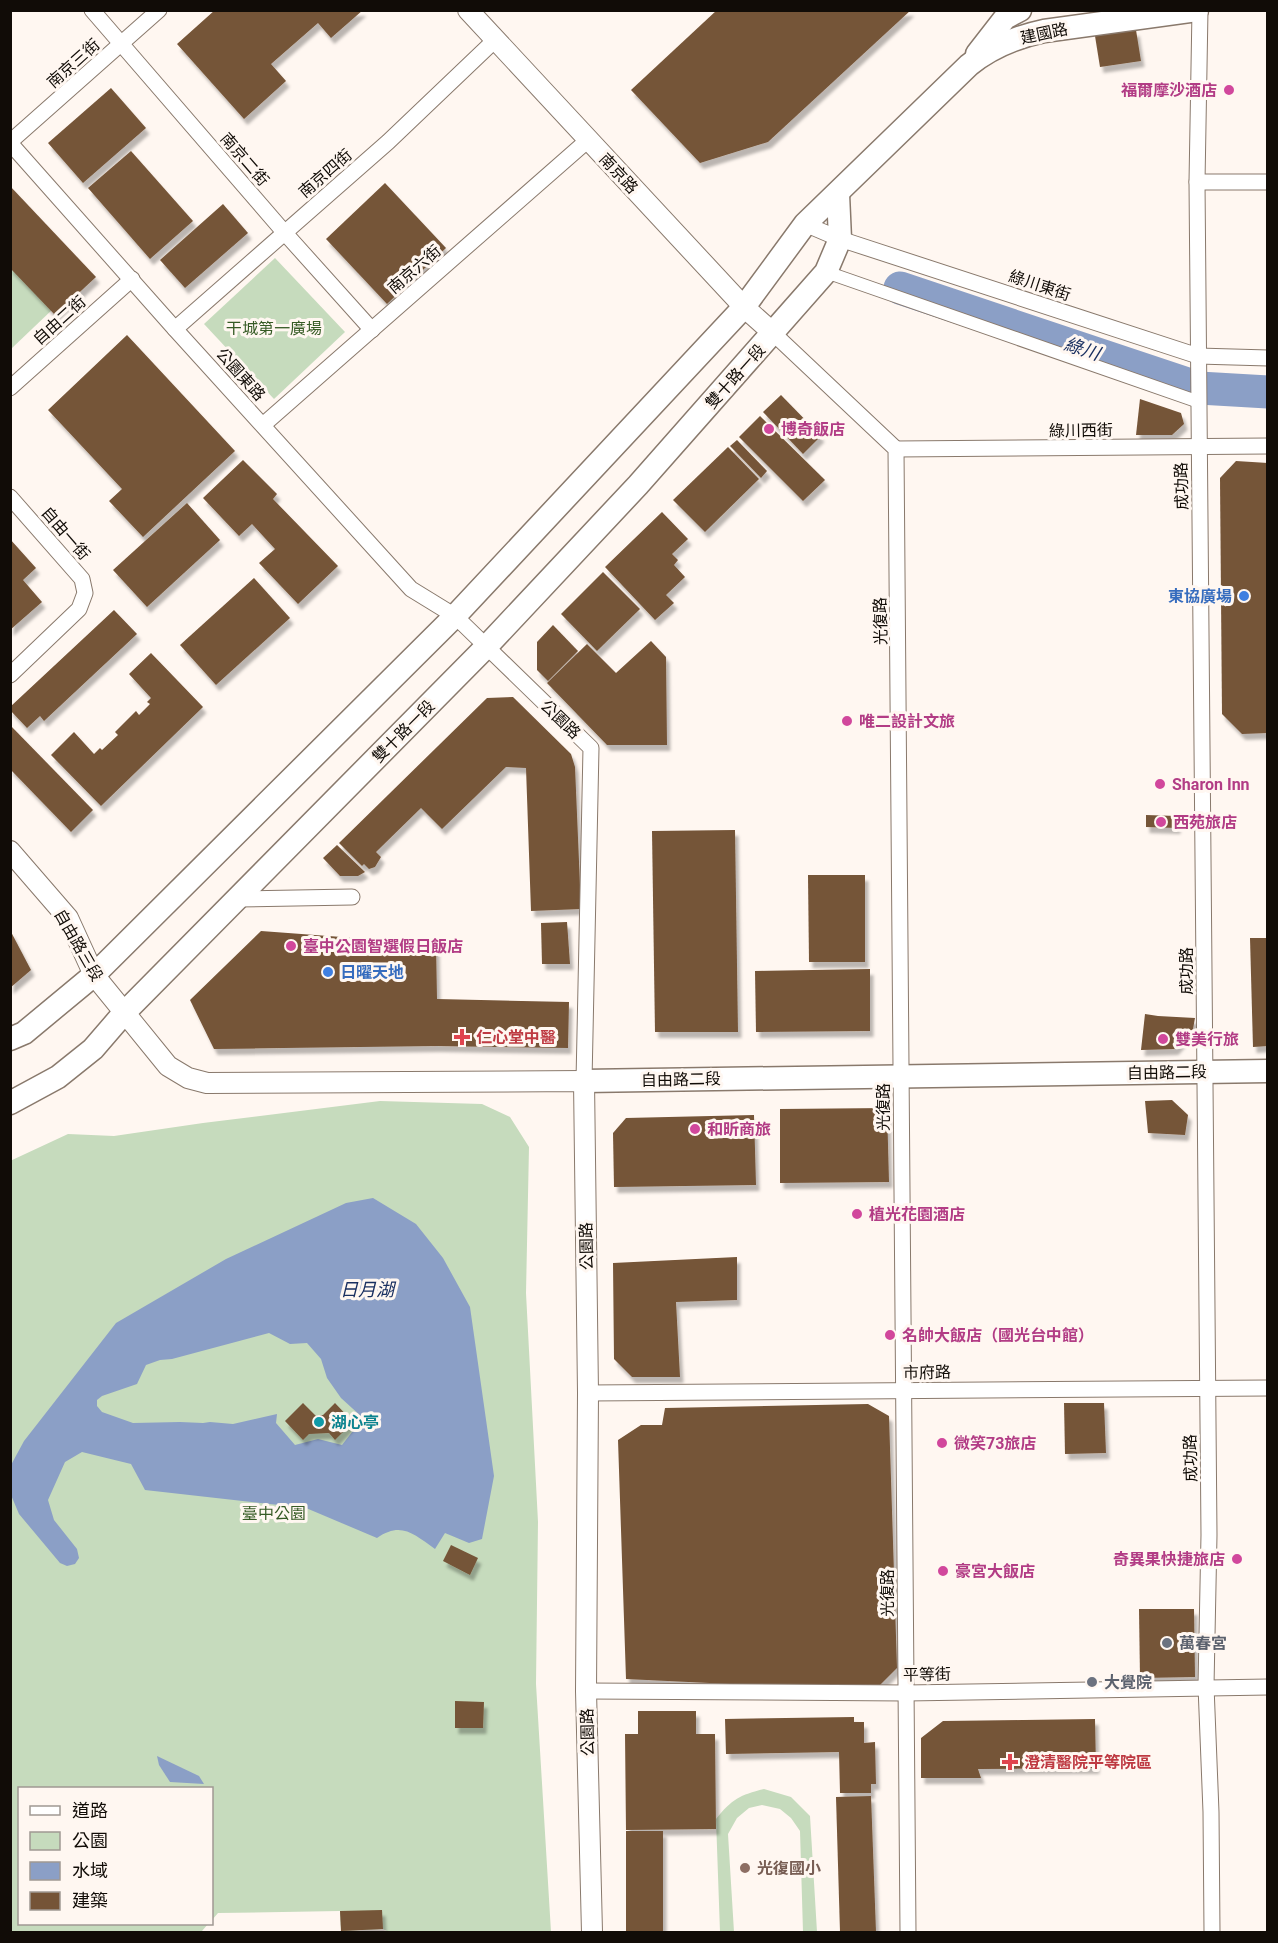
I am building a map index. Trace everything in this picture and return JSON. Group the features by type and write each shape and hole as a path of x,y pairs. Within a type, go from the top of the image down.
{"main road":[{"name":"建國路","path":"744,307 805,224 984,52 1022,36 1044,31 1198,10"},
{"name":"建國路","path":"969,65 1012,14"},
{"path":"774,333 826,272 840,239 838,194"},
{"path":"10,1040 24,1033 94,975 455,616 744,307"},
{"name":"雙十路一段","path":"10,1103 58,1077 93,1049 124,1013 486,647 638,485 774,333"},
{"name":"自由路二段","path":"584,1081 1268,1071"}],"street":[{"name":"南京二街","path":"92,10 372,330"},
{"name":"南京三街","path":"10,143 159,10"},
{"name":"南京路","path":"468,10 744,307 774,333"},
{"name":"成功路","path":"1198,10 1198,356 1201,747 1205,902 1204,1071 1209,1535 1206,1686 1211,1812 1212,1932"},
{"path":"1012,14 1022,36"},
{"name":"南京四街","path":"175,329 388,141 495,40"},
{"name":"南京六街","path":"263,425 588,140"},
{"name":"公園東路","path":"10,143 411,589 455,616"},
{"path":"1197,182 1268,182"},
{"name":"綠川東街","path":"805,224 840,239 1198,356 1268,358"},
{"path":"826,272 1199,402"},
{"name":"自由二街","path":"10,388 132,279"},
{"path":"774,333 896,449"},
{"name":"綠川西街","path":"896,449 1268,446"},
{"name":"光復路","path":"896,449 908,1932"},
{"name":"自由一街","path":"10,497 82,579 86,593 79,609 10,675"},
{"name":"公園路","path":"455,616 591,747 584,1081 588,1393 586,1691 592,1932"},
{"name":"自由路三段","path":"10,851 68,918 94,975 124,1013"},
{"path":"237,899 351,897"},
{"name":"自由路二段","path":"124,1013 168,1066 196,1082 584,1081"},
{"name":"市府路","path":"588,1393 1268,1388"},
{"name":"平等街","path":"586,1691 906,1693 1206,1686 1268,1687"}],"green space":[{"name":"干城第一廣場","path":"275,258 345,332 274,399 204,324"},
{"path":"11,260 54,308 11,349"},
{"name":"臺中公園","path":"380,1101 482,1104 510,1117 529,1147 526,1293 538,1522 536,1684 551,1932 389,1932 383,1929 341,1931 340,1911 218,1913 213,1919 213,1787 18,1787 18,1925 207,1925 202,1931 183,1932 11,1932 10,1161 68,1134 114,1136"},
{"path":"764,1789 791,1797 810,1816 817,1932 803,1932 800,1831 791,1818 780,1809 762,1805 749,1808 737,1818 728,1834 734,1932 720,1932 716,1819 737,1799"}],"water":[{"name":"日月湖","path":"373,1198 416,1224 443,1258 470,1307 494,1476 482,1539 469,1543 445,1533 435,1549 414,1534 393,1530 377,1538 306,1508 145,1490 131,1464 82,1452 65,1462 48,1500 54,1520 77,1549 79,1558 75,1564 67,1566 60,1563 19,1514 11,1495 11,1465 24,1441 116,1323 226,1259 346,1203","holes":["269,1333 290,1344 307,1343 321,1359 327,1378 341,1398 363,1418 342,1445 318,1439 295,1445 276,1423 277,1414 233,1424 133,1423 102,1412 97,1406 97,1400 102,1396 137,1384 146,1365 160,1360 172,1359"]},
{"path":"157,1756 199,1776 204,1784 170,1782 159,1765"}],"building":[{"path":"215,10 363,10 331,38 318,23 271,64 286,81 244,119 177,44"},
{"path":"717,10 911,10 768,142 700,163 631,90"},
{"path":"1136,30 1141,61 1100,67 1095,36"},
{"path":"111,88 146,128 83,183 48,143"},
{"path":"131,151 193,221 150,259 88,188"},
{"path":"385,183 446,248 387,304 326,239"},
{"path":"10,186 96,277 55,315 10,268"},
{"path":"223,204 248,233 185,288 160,260"},
{"path":"127,335 235,451 143,537 109,501 122,489 48,410"},
{"path":"781,395 821,436 803,454 763,412"},
{"path":"1140,399 1181,413 1184,424 1172,435 1136,435"},
{"path":"760,416 825,480 803,501 739,437"},
{"path":"737,440 767,471 761,478 730,446"},
{"path":"728,447 759,479 705,532 673,500"},
{"path":"243,460 277,494 273,499 338,566 298,604 259,563 275,549 252,524 239,536 203,498"},
{"name":"東協廣場","path":"1236,461 1268,463 1268,733 1242,734 1222,714 1220,478"},
{"path":"187,503 220,540 147,607 113,570"},
{"path":"662,512 688,539 672,554 678,560 674,565 685,577 666,595 674,603 655,620 605,567"},
{"path":"10,539 36,568 23,580 42,602 10,630"},
{"path":"603,572 640,609 597,651 561,614"},
{"path":"254,578 290,618 216,685 180,645"},
{"path":"114,610 137,634 44,721 40,716 27,728 10,710 10,707"},
{"path":"553,625 578,651 548,681 537,670 537,642"},
{"path":"651,641 666,657 667,745 607,745 547,683 587,644 616,673"},
{"path":"151,653 203,707 101,806 51,755 74,732 94,754 100,748 102,750 118,735 115,732 136,711 139,715 150,704 147,702 151,698 129,674"},
{"path":"513,697 571,754 575,767 581,909 531,911 526,768 506,767 442,829 421,808 376,852 381,857 375,867 369,869 364,864 362,866 339,843 487,698"},
{"path":"10,725 93,810 71,832 10,769"},
{"name":"西苑旅店","path":"1146,815 1177,816 1177,828 1146,827"},
{"path":"735,830 738,1032 655,1032 652,831"},
{"path":"337,845 365,872 358,876 340,876 323,858"},
{"path":"808,875 865,875 865,962 809,962"},
{"path":"567,922 570,964 542,964 541,923"},
{"path":"10,930 31,970 10,988"},
{"name":"日曜天地","path":"261,931 436,944 437,999 569,1002 568,1048 437,1046 214,1049 190,1000"},
{"path":"1250,938 1268,938 1268,1046 1253,1047"},
{"path":"870,969 870,1031 756,1032 755,971"},
{"name":"雙美行旅","path":"1145,1014 1195,1018 1193,1029 1175,1049 1141,1050"},
{"path":"1172,1100 1188,1115 1185,1135 1148,1133 1145,1101"},
{"path":"887,1108 889,1182 780,1183 780,1109"},
{"path":"754,1115 756,1185 614,1187 613,1133 626,1118"},
{"path":"737,1257 737,1300 676,1302 680,1377 632,1377 614,1359 613,1263"},
{"name":"湖心亭","path":"303,1403 316,1416 323,1415 335,1403 353,1422 335,1440 329,1433 309,1434 303,1440 285,1421"},
{"path":"1064,1403 1104,1403 1106,1453 1065,1454"},
{"path":"868,1404 889,1416 897,1668 874,1691 626,1679 618,1440 641,1425 662,1425 665,1408"},
{"path":"451,1545 478,1558 470,1575 443,1561"},
{"name":"萬春宮","path":"1139,1609 1194,1609 1195,1677 1140,1678"},
{"path":"455,1701 484,1702 483,1728 455,1728"},
{"path":"638,1711 696,1711 696,1734 715,1734 716,1829 626,1830 625,1734 638,1734"},
{"path":"854,1717 854,1722 864,1722 864,1743 875,1742 876,1784 871,1784 871,1793 840,1793 839,1752 726,1754 725,1719"},
{"path":"1095,1719 1096,1768 978,1769 981,1778 921,1778 921,1738 943,1721"},
{"path":"871,1796 876,1932 840,1932 836,1797"},
{"path":"626,1831 663,1831 663,1932 626,1932"},
{"path":"382,1910 383,1929 341,1931 340,1911"}],"waterway":[{"name":"綠川","path":"900,288 1199,388 1268,392"}],"place":[{"name":"福爾摩沙酒店","path":"1229,90"},
{"name":"博奇飯店","path":"769,429"},
{"name":"東協廣場","path":"1244,596"},
{"name":"唯二設計文旅","path":"847,721"},
{"name":"Sharon Inn","path":"1160,784"},
{"name":"西苑旅店","path":"1161,822"},
{"name":"臺中公園智選假日飯店","path":"291,946"},
{"name":"日曜天地","path":"328,972"},
{"name":"仁心堂中醫","path":"462,1037"},
{"name":"雙美行旅","path":"1163,1039"},
{"name":"和昕商旅","path":"695,1129"},
{"name":"植光花園酒店","path":"857,1214"},
{"name":"名帥大飯店（國光台中館）","path":"890,1335"},
{"name":"湖心亭","path":"319,1422"},
{"name":"微笑73旅店","path":"942,1443"},
{"name":"奇異果快捷旅店","path":"1237,1559"},
{"name":"豪宮大飯店","path":"943,1571"},
{"name":"萬春宮","path":"1167,1643"},
{"name":"大覺院","path":"1092,1682"},
{"name":"澄清醫院平等院區","path":"1010,1762"},
{"name":"光復國小","path":"745,1868"}]}
